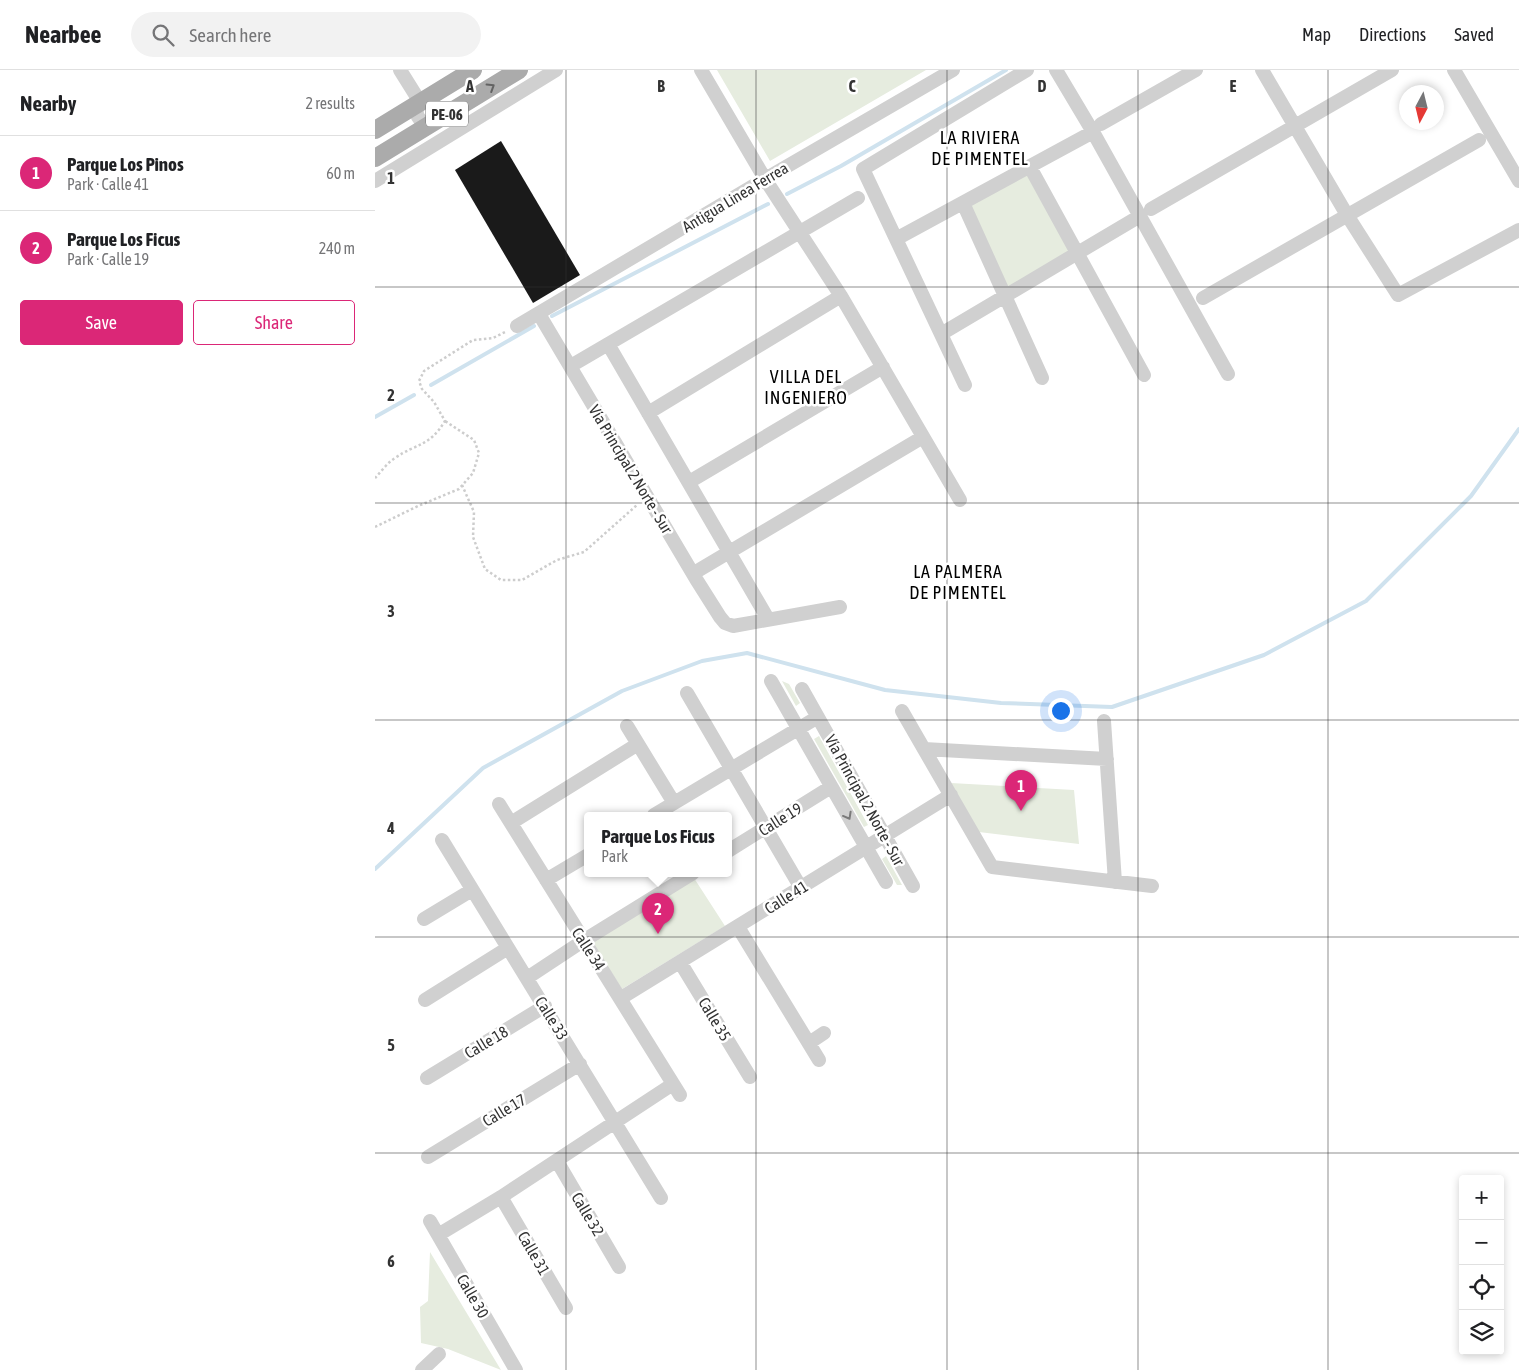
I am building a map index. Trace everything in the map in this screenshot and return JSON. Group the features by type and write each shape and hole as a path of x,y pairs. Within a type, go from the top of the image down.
{"main road":[{"name":"PE-06","path":"375,130 473,70"},
{"name":"PE-06","path":"375,158 519,70"}],"street":[{"path":"400,70 420,102 417,107 418,117 421,121 431,124"},
{"path":"375,181 556,70"},
{"path":"701,70 765,179 841,296 960,500"},
{"name":"Antigua Linea Ferrea","path":"517,326 953,70"},
{"path":"965,385 863,169 1027,70"},
{"path":"1056,70 1097,128 1145,212 1228,374"},
{"path":"896,240 1030,167 1197,70"},
{"path":"1262,70 1347,215 1398,295 1519,230"},
{"path":"941,334 1145,212 1392,70"},
{"path":"1453,70 1519,181"},
{"path":"1203,298 1479,140"},
{"path":"1030,167 1144,375"},
{"path":"574,364 858,198"},
{"path":"963,203 1042,378"},
{"path":"648,413 841,296"},
{"name":"Vía Principal 2 Norte - Sur","path":"539,314 696,579 725,623 733,626 768,619"},
{"path":"609,344 768,619 840,607"},
{"path":"689,482 883,367"},
{"path":"699,570 923,437"},
{"name":"Vía Principal 2 Norte - Sur","path":"771,681 886,882"},
{"name":"Vía Principal 2 Norte - Sur","path":"802,689 913,886"},
{"path":"687,694 801,888"},
{"path":"902,711 992,867 1152,886"},
{"path":"659,812 819,717"},
{"path":"1104,721 1115,882"},
{"path":"627,726 674,803"},
{"path":"511,823 638,744"},
{"path":"924,749 1107,759"},
{"name":"Calle 19","path":"732,849 831,787"},
{"name":"Calle 41","path":"621,998 951,795"},
{"name":"Calle 34","path":"499,804 676,1089 615,1122"},
{"name":"Calle 33","path":"442,840 661,1198"},
{"path":"546,880 584,857"},
{"path":"527,978 687,877"},
{"path":"424,919 472,890"},
{"path":"738,927 819,1060"},
{"path":"425,1000 508,948"},
{"name":"Calle 35","path":"680,962 750,1077"},
{"name":"Calle 18","path":"427,1078 545,1006"},
{"path":"809,1043 825,1033"},
{"name":"Calle 17","path":"428,1157 580,1064"},
{"path":"438,1235 501,1197 615,1122"},
{"name":"Calle 32","path":"557,1161 619,1267"},
{"name":"Calle 31","path":"501,1197 567,1308"},
{"name":"Calle 30","path":"430,1221 516,1370"},
{"path":"423,1370 439,1354"}],"path":[{"path":"375,527 459,489 473,473 479,453 474,440 445,421 434,402 422,389 419,381 424,371 473,340 493,338 517,326"},
{"path":"375,478 393,459 423,444 437,434 445,421"},
{"path":"462,486 475,512 473,537 485,569 501,580 522,580 557,560 584,552 638,504 639,483"}],"shaded area":[{"path":"717,70 926,70 770,161"},
{"path":"1028,173 1070,252 1007,288 969,205"},
{"path":"782,681 789,684 800,703 796,706"},
{"path":"819,736 868,825 864,827 814,739"},
{"path":"951,783 1074,790 1079,844 979,832"},
{"path":"886,856 902,885 897,885 882,859"},
{"path":"694,878 725,926 622,989 592,942"},
{"path":"430,1252 501,1370 448,1349 421,1343 420,1307 428,1301"}],"building":[{"path":"501,141 580,275 533,303 455,170"}],"waterway":[{"path":"787,194 841,166 1006,70"},
{"path":"552,316 768,204"},
{"path":"431,385 534,326"},
{"path":"375,417 414,395"},
{"path":"375,869 483,768 622,691 702,661 747,653 885,690 1001,703 1112,707 1264,655 1366,601 1471,496 1519,429"}],"place":[{"name":"Parque Los Pinos","path":"1021,811"},
{"name":"Parque Los Ficus","path":"658,934"}],"district":[{"name":"LA RIVIERA DE PIMENTEL","path":"980,147"},
{"name":"VILLA DEL INGENIERO","path":"806,386"},
{"name":"LA PALMERA DE PIMENTEL","path":"958,581"}]}
